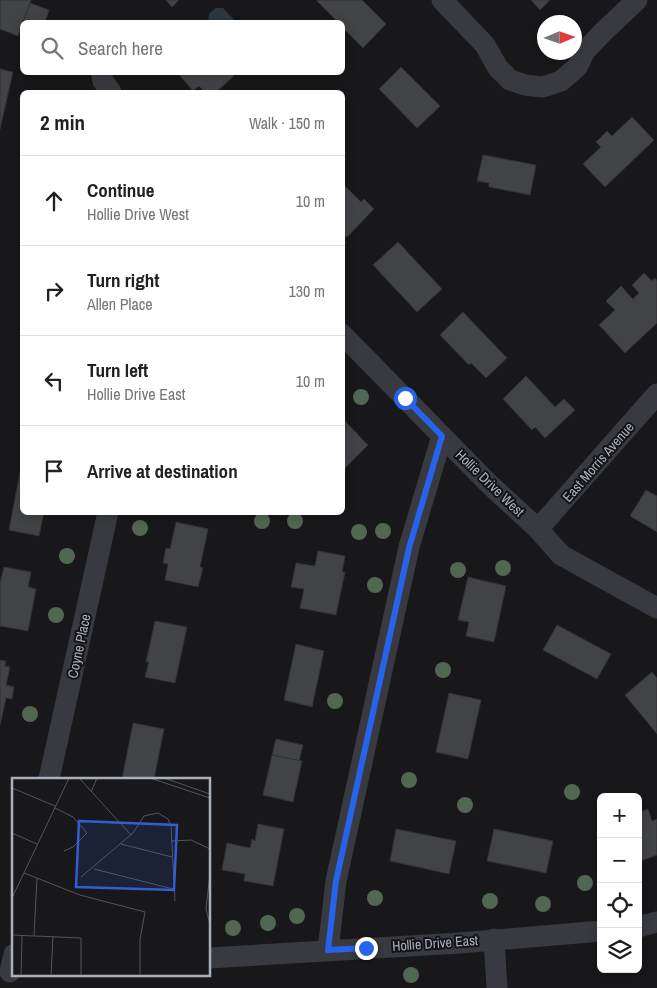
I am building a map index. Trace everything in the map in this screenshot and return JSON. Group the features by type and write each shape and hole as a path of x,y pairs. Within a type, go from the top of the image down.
{"street":[{"path":"442,0 485,45 498,68 510,80 525,85 543,86 561,81 577,67 583,59 585,51 637,0"},
{"path":"102,75 110,90"},
{"name":"Hollie Drive West","path":"345,337 561,555 657,608"},
{"name":"East Morris Avenue","path":"538,530 657,394"},
{"path":"328,950 336,881 409,548 442,436"},
{"name":"Coyne Place","path":"49,778 107,515"},
{"path":"642,926 657,922"},
{"name":"Hollie Drive East","path":"210,958 597,931"},
{"path":"494,939 497,988"}],"shaded area":[{"path":"216,8 223,8 234,20 208,20 209,14"}],"building":[{"path":"0,0 31,0 24,20 20,20 18,36 0,29"},
{"path":"166,0 179,0 172,7"},
{"path":"362,0 386,24 363,48 345,30 345,20 336,20 317,1"},
{"path":"531,0 550,0 540,10"},
{"path":"30,3 49,10 46,20 24,20"},
{"path":"401,67 440,106 417,128 379,89"},
{"path":"0,69 13,72 0,129"},
{"path":"180,75 234,76 218,90 203,90 199,86 192,90"},
{"path":"632,117 654,140 605,187 583,164 601,147 596,142 607,131 612,136"},
{"path":"483,155 536,165 530,195 489,187 489,183 477,181"},
{"path":"345,186 361,202 364,199 374,209 347,237 345,235"},
{"path":"398,242 442,289 417,312 373,265"},
{"path":"644,273 652,281 655,278 657,281 657,323 625,353 599,325 615,310 606,301 621,286 633,299 639,293 632,285"},
{"path":"463,312 507,358 486,378 471,363 469,365 440,335"},
{"path":"526,376 555,407 564,399 575,410 545,438 535,427 532,430 503,399"},
{"path":"345,421 368,445 345,468"},
{"path":"20,472 20,515 43,515 39,536 9,530"},
{"path":"646,490 657,496 657,532 630,516"},
{"path":"176,522 208,529 200,567 203,568 198,587 165,580 168,564 163,563 166,548 170,549"},
{"path":"318,551 345,556 342,572 345,572 336,615 300,608 304,589 291,587 296,563 315,566"},
{"path":"4,567 31,572 28,587 36,589 28,631 0,626 0,583"},
{"path":"468,577 506,586 494,642 466,636 469,622 458,620"},
{"path":"155,621 187,627 175,683 145,677 149,662 146,662"},
{"path":"557,625 611,654 597,679 543,650"},
{"path":"296,644 324,651 312,707 284,700"},
{"path":"0,660 6,661 5,666 10,667 6,685 14,687 12,699 6,698 0,725"},
{"path":"652,672 657,678 657,734 625,695"},
{"path":"449,693 481,700 468,759 436,752"},
{"path":"133,723 164,729 154,778 122,778"},
{"path":"276,739 303,745 299,761 272,755"},
{"path":"272,755 302,761 293,802 263,795"},
{"path":"648,809 652,821 657,819 657,855 642,861 642,838 642,811"},
{"path":"258,824 284,829 273,886 244,881 245,874 222,870 227,843 250,848 252,839 255,841"},
{"path":"396,829 456,841 449,874 390,861"},
{"path":"494,829 553,841 546,873 487,861"}],"route":[{"path":"366,948 328,950 336,881 409,548 442,436 405,398"}]}
